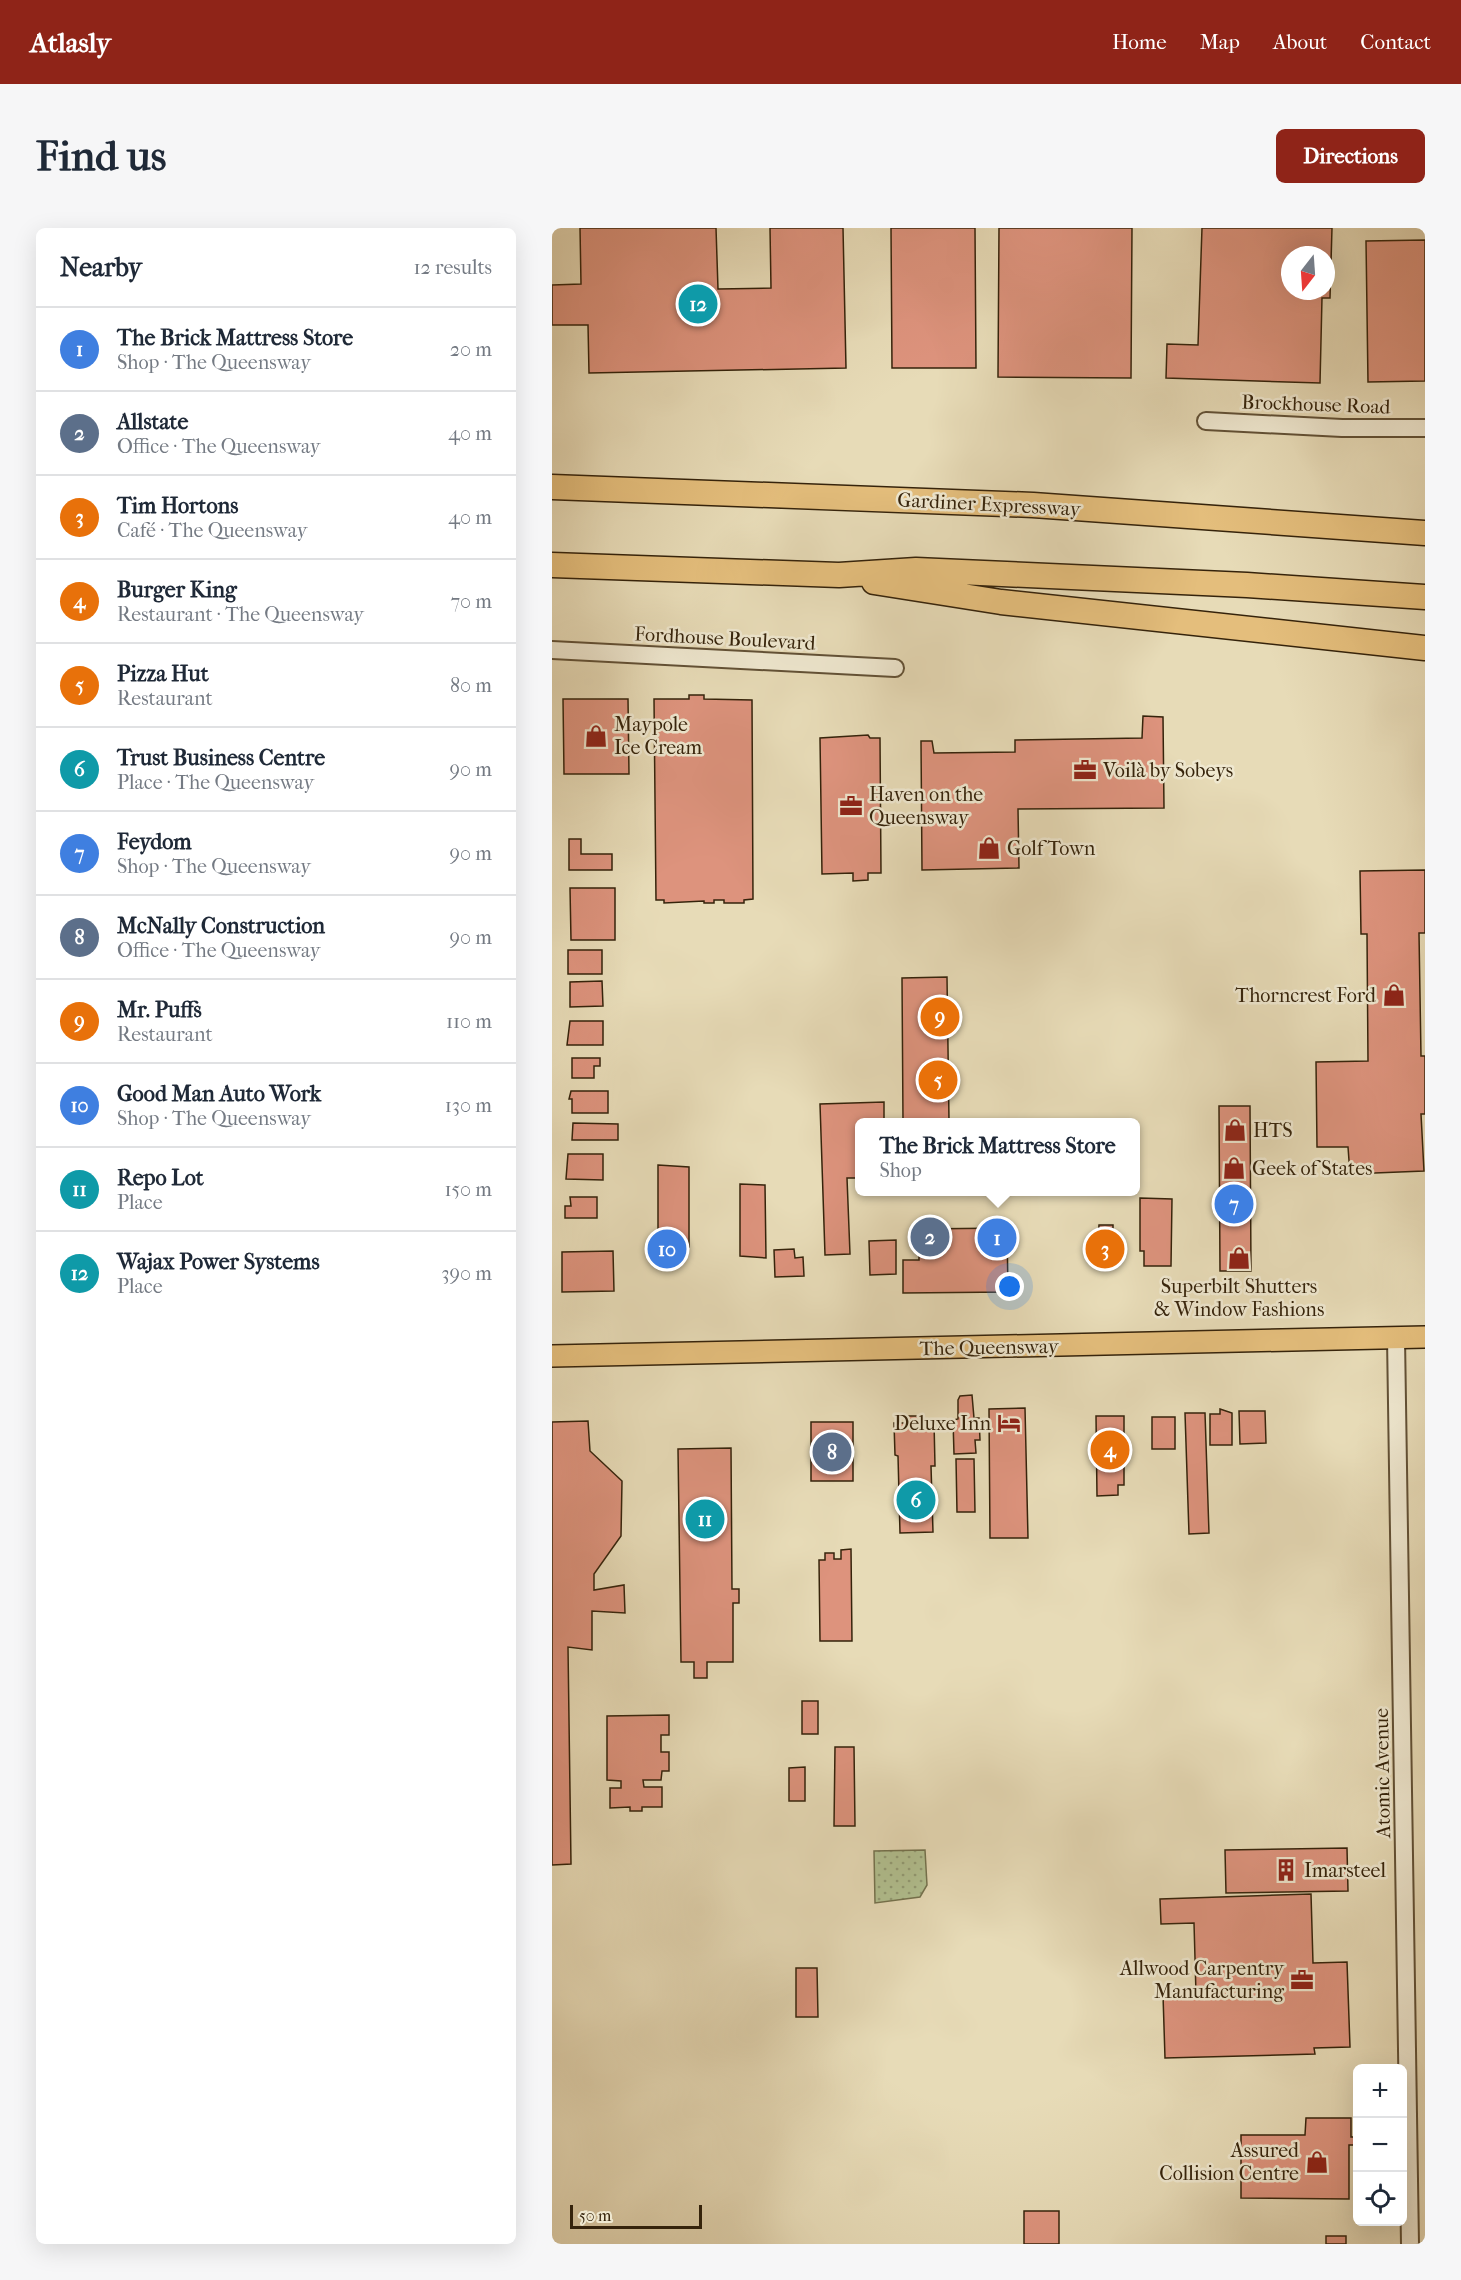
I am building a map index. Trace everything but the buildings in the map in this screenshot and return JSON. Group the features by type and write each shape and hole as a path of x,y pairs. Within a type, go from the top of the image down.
{"highway":[{"name":"Gardiner Expressway","path":"552,487 1033,505 1425,533"},
{"path":"552,565 839,575 928,571 1259,586 1425,597"},
{"path":"839,575 916,590 1000,602 1425,648"}],"main road":[{"name":"The Queensway","path":"552,1356 1425,1337"}],"street":[{"name":"Brockhouse Road","path":"1206,421 1332,428 1425,428"},
{"name":"Fordhouse Boulevard","path":"552,650 895,668"},
{"name":"Atomic Avenue","path":"1396,1338 1410,2244"}],"green space":[{"path":"925,1850 927,1885 920,1897 875,1903 874,1851"}],"place":[{"name":"Wajax Power Systems","path":"698,304"},
{"name":"Maypole Ice Cream","path":"596,736"},
{"name":"Voilà by Sobeys","path":"1085,770"},
{"name":"Haven on the Queensway","path":"851,806"},
{"name":"Golf Town","path":"989,848"},
{"name":"Thorncrest Ford","path":"1394,995"},
{"name":"Mr. Puffs","path":"940,1017"},
{"name":"Pizza Hut","path":"938,1080"},
{"name":"HTS","path":"1235,1130"},
{"name":"Geek of States","path":"1234,1168"},
{"name":"Feydom","path":"1234,1204"},
{"name":"Allstate","path":"930,1237"},
{"name":"The Brick Mattress Store","path":"997,1238"},
{"name":"Good Man Auto Work","path":"667,1249"},
{"name":"Tim Hortons","path":"1105,1249"},
{"name":"Superbilt Shutters & Window Fashions","path":"1239,1258"},
{"name":"Deluxe Inn","path":"1009,1423"},
{"name":"Burger King","path":"1110,1450"},
{"name":"McNally Construction","path":"832,1452"},
{"name":"Trust Business Centre","path":"916,1500"},
{"name":"Repo Lot","path":"705,1519"},
{"name":"Imarsteel","path":"1286,1870"},
{"name":"Allwood Carpentry Manufacturing","path":"1302,1980"},
{"name":"Assured Collision Centre","path":"1317,2162"}]}
